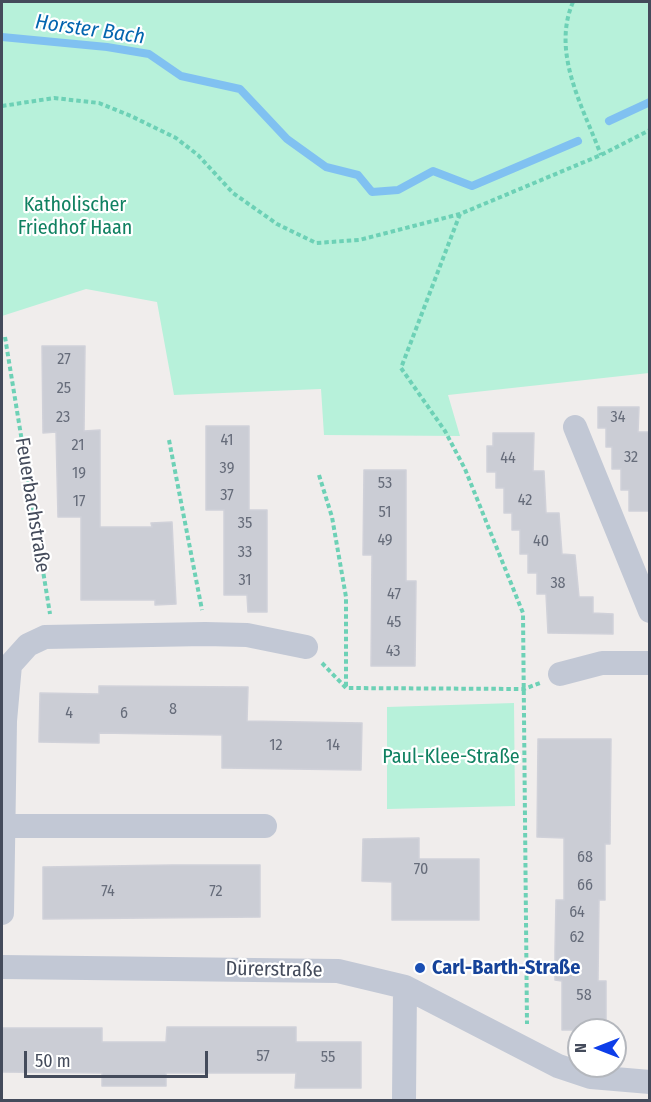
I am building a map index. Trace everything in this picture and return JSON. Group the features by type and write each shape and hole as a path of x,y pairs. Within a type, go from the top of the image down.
{"street":[{"path":"575,427 650,611"},
{"path":"2,913 5,721 10,664 28,645 45,637 205,634 247,635 306,646"},
{"path":"560,674 602,663 650,663"},
{"path":"3,826 265,826"},
{"name":"Dürerstraße","path":"2,967 338,971 405,987 528,1052 591,1077 650,1082"},
{"path":"404,1101 405,987"}],"path":[{"path":"573,2 567,15 566,64 601,155"},
{"path":"2,106 54,98 99,103 131,116 176,138 198,155 233,193 277,224 316,243 359,240 460,214 601,155 650,130"},
{"path":"460,214 401,368 445,431 465,469 523,613 528,1052"},
{"name":"Feuerbachstraße","path":"5,337 54,637"},
{"path":"170,440 200,594 205,634"},
{"path":"319,475 332,517 346,597 346,688"},
{"path":"306,646 346,688 524,689 560,674"}],"green space":[{"name":"Katholischer Friedhof Haan","path":"2,2 649,2 649,373 448,395 460,436 324,435 321,389 174,395 157,302 86,289 2,316"},
{"name":"Paul-Klee-Straße","path":"514,703 515,806 387,809 387,707"}],"building":[{"path":"42,346 85,346 84,431 100,430 100,527 152,527 151,523 172,522 176,604 155,605 155,600 81,600 81,517 58,517 56,432 43,433"},
{"path":"598,407 639,407 638,432 650,432 650,511 629,511 629,490 621,490 621,469 612,469 612,447 606,447 606,428 598,428"},
{"path":"206,426 249,426 249,510 267,510 267,612 248,612 247,595 224,595 224,510 206,510"},
{"path":"493,433 534,433 533,471 544,471 546,513 559,513 562,554 575,555 579,597 593,597 593,613 613,614 613,634 548,633 546,594 537,594 537,573 528,573 528,554 520,554 520,530 512,530 512,513 504,513 504,488 496,488 496,472 487,472 487,446 493,446"},
{"path":"364,470 406,470 406,581 416,581 415,666 371,666 372,555 363,555"},
{"path":"99,686 248,687 247,721 362,723 361,770 222,768 222,735 99,733 99,743 39,742 40,693 99,694"},
{"path":"538,739 611,739 610,844 605,844 605,900 599,900 598,981 606,981 606,1018 567,1018 567,1030 562,1030 562,981 555,980 556,900 564,900 564,838 537,837"},
{"path":"419,838 419,859 479,859 479,920 392,920 392,882 362,881 363,839"},
{"path":"260,865 260,917 43,919 43,867"},
{"path":"167,1027 296,1027 296,1042 361,1042 361,1088 295,1088 296,1073 166,1073 166,1086 102,1086 102,1073 2,1072 2,1028 102,1028 102,1042 166,1042"}],"waterway":[{"name":"Horster Bach","path":"2,37 107,47 149,54 181,76 240,89 287,139 326,167 358,175 372,192 398,190 433,171 472,186 578,141"},
{"name":"Horster Bach","path":"609,121 650,102"}],"place":[{"name":"Carl-Barth-Straße","path":"420,968"}]}
